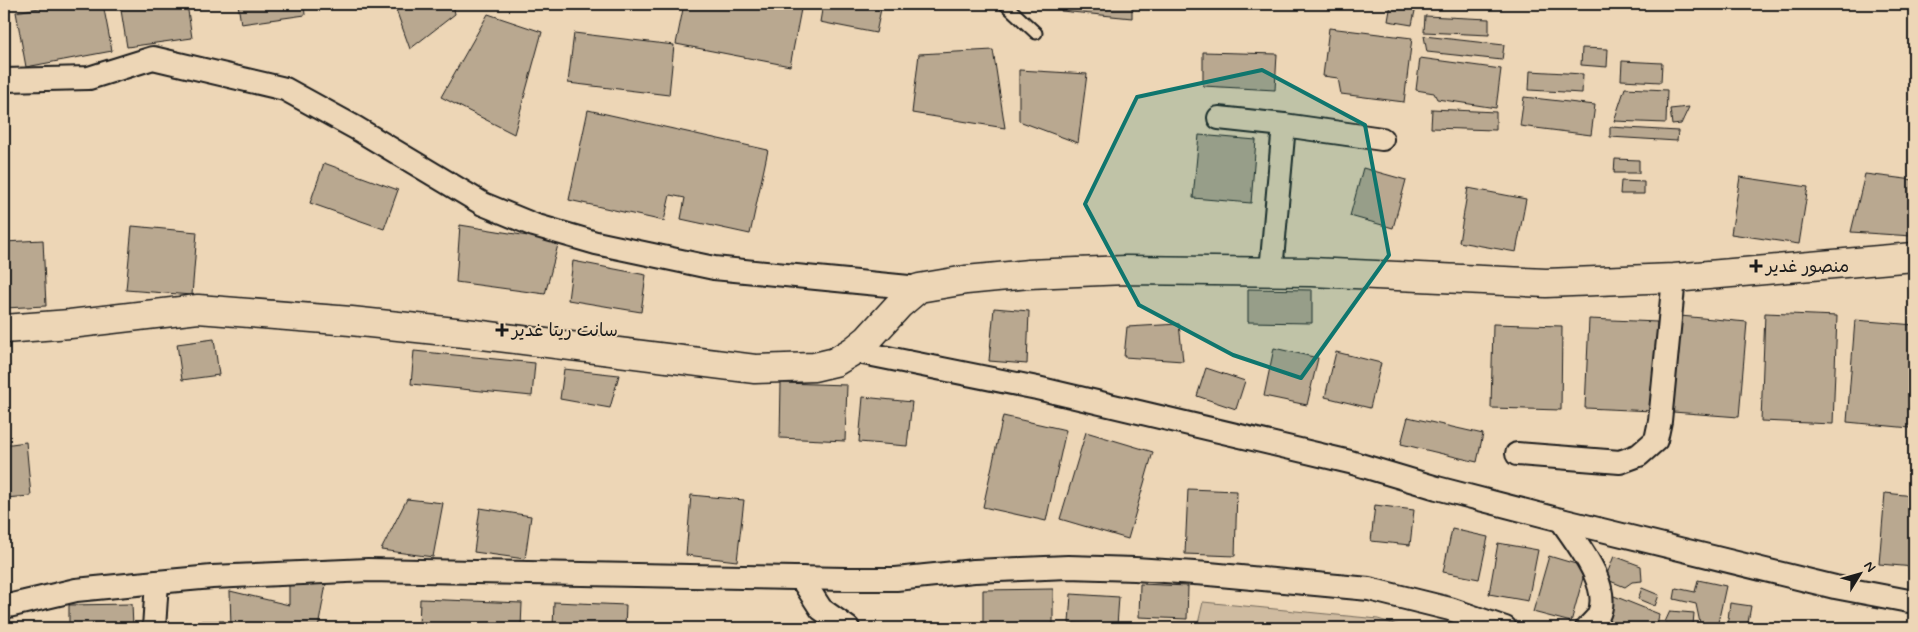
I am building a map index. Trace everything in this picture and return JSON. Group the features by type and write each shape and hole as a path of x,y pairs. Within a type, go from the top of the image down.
{"street":[{"path":"4,80 89,78 154,58 285,89 356,128 483,204 534,225 596,243 714,268 919,288 966,280 1029,274 1126,270 1271,272 1546,283 1674,278 1914,257"},
{"path":"1219,118 1382,139"},
{"path":"1271,272 1284,125"},
{"path":"1517,454 1620,462 1639,455 1656,440 1660,421 1674,278"},
{"path":"4,330 198,309 351,321 474,334 755,369 814,367 835,362 853,351 868,339 919,288"},
{"path":"853,351 1037,388 1340,459 1436,488 1561,520 1836,587 1914,602"},
{"path":"1561,520 1594,571 1602,594 1598,616 1587,628"},
{"path":"4,607 76,590 212,576 368,570 558,575 896,579 974,571 1068,567 1209,574 1369,589 1450,609 1505,628"},
{"path":"801,578 821,609 848,628"},
{"path":"154,628 157,582"}],"lane":[{"path":"1005,4 1036,33"}],"highlighted area":[{"path":"1262,70 1365,125 1389,255 1301,378 1233,355 1139,305 1085,204 1137,97"}],"shaded area":[{"path":"1203,602 1378,619 1407,628 1197,628"}],"building":[{"path":"62,4 103,4 112,51 26,67 16,12"},
{"path":"120,4 187,4 192,38 127,47"},
{"path":"238,4 304,4 305,15 241,24"},
{"path":"394,4 453,4 455,14 410,49"},
{"path":"684,4 802,4 790,66 676,44"},
{"path":"823,4 882,4 876,33 820,22"},
{"path":"1063,4 1132,4 1132,18 1061,11"},
{"path":"1391,4 1416,6 1412,25 1388,21"},
{"path":"488,14 542,32 514,134 441,97"},
{"path":"1425,16 1489,19 1489,35 1424,32"},
{"path":"1329,28 1412,38 1404,102 1341,94 1338,78 1323,76"},
{"path":"574,33 674,45 669,95 568,83"},
{"path":"1424,36 1504,45 1502,60 1427,52"},
{"path":"1582,48 1608,49 1607,67 1581,65"},
{"path":"993,50 1005,128 912,113 919,54"},
{"path":"1203,52 1277,54 1275,90 1203,86"},
{"path":"1420,58 1501,69 1496,108 1437,99 1434,93 1416,90"},
{"path":"1622,61 1662,63 1661,82 1621,80"},
{"path":"1019,70 1087,74 1078,143 1019,121"},
{"path":"1530,71 1583,74 1582,93 1529,90"},
{"path":"1625,88 1667,90 1666,123 1614,121"},
{"path":"1524,97 1595,105 1591,135 1520,126"},
{"path":"1689,107 1681,124 1672,125 1670,109"},
{"path":"1432,109 1496,112 1496,130 1431,128"},
{"path":"588,110 768,150 750,234 681,219 685,198 670,195 664,221 569,200"},
{"path":"1610,127 1678,131 1677,141 1610,137"},
{"path":"1199,135 1256,140 1251,203 1193,198"},
{"path":"1615,159 1639,160 1639,173 1614,173"},
{"path":"324,163 398,190 384,229 310,203"},
{"path":"1363,168 1406,180 1393,228 1350,216"},
{"path":"1865,174 1914,180 1912,236 1851,232"},
{"path":"1740,177 1808,187 1799,244 1731,234"},
{"path":"1621,181 1644,182 1644,194 1620,194"},
{"path":"1468,188 1526,199 1516,252 1459,242"},
{"path":"460,225 559,241 545,294 456,282"},
{"path":"132,226 197,232 192,295 126,290"},
{"path":"43,240 46,306 4,308 4,242"},
{"path":"573,261 646,275 641,312 568,300"},
{"path":"1248,289 1312,290 1312,323 1248,322"},
{"path":"994,308 1029,311 1027,364 989,361"},
{"path":"1765,313 1837,316 1833,424 1761,421"},
{"path":"1680,316 1747,322 1739,417 1673,412"},
{"path":"1589,319 1657,322 1653,411 1585,408"},
{"path":"1855,320 1914,325 1914,380 1910,428 1847,422"},
{"path":"1179,324 1183,361 1124,357 1127,327"},
{"path":"1493,324 1562,326 1561,410 1491,408"},
{"path":"214,339 219,375 182,380 177,344"},
{"path":"1274,348 1318,358 1307,405 1264,396"},
{"path":"414,351 535,363 532,396 411,384"},
{"path":"1336,352 1381,363 1370,408 1325,397"},
{"path":"1206,368 1245,381 1236,409 1197,396"},
{"path":"564,369 619,375 610,408 560,399"},
{"path":"781,383 847,385 845,441 780,438"},
{"path":"863,397 912,402 907,446 859,442"},
{"path":"1003,416 1066,430 1046,521 983,507"},
{"path":"1408,417 1483,434 1477,462 1401,444"},
{"path":"1086,432 1153,452 1128,539 1060,519"},
{"path":"26,442 31,496 4,498 4,445"},
{"path":"1188,489 1237,491 1235,556 1185,554"},
{"path":"1885,493 1914,496 1914,567 1879,564"},
{"path":"691,495 744,500 737,561 686,555"},
{"path":"4,498 7,521 4,521"},
{"path":"407,499 443,503 433,557 381,550"},
{"path":"1375,505 1414,510 1410,545 1371,541"},
{"path":"480,508 531,516 525,559 474,552"},
{"path":"1452,529 1488,537 1479,579 1443,572"},
{"path":"1498,543 1538,550 1528,601 1489,594"},
{"path":"1549,556 1586,567 1571,622 1533,612"},
{"path":"1614,556 1641,566 1642,581 1632,582 1625,587 1605,579"},
{"path":"1698,580 1726,586 1717,627 1700,623 1696,604 1674,599 1676,588 1695,592"},
{"path":"326,584 318,628 231,628 230,591 289,605 289,585"},
{"path":"1140,584 1188,586 1187,619 1139,617"},
{"path":"1642,588 1659,595 1655,606 1638,599"},
{"path":"1053,589 1053,627 983,627 983,590"},
{"path":"1071,594 1119,597 1117,626 1069,623"},
{"path":"1609,594 1659,614 1657,628 1607,622"},
{"path":"420,599 522,603 521,628 419,628"},
{"path":"554,602 626,605 625,628 553,628"},
{"path":"1730,603 1751,606 1747,628 1727,627"},
{"path":"132,604 133,628 69,628 69,605"},
{"path":"1670,611 1694,613 1693,625 1688,628 1670,628 1665,622"},
{"path":"201,621 224,621 224,628 200,628"}],"place":[{"name":"منصور غدير","path":"1756,266"},
{"name":"سانت ريتا غدير","path":"502,330"}]}
